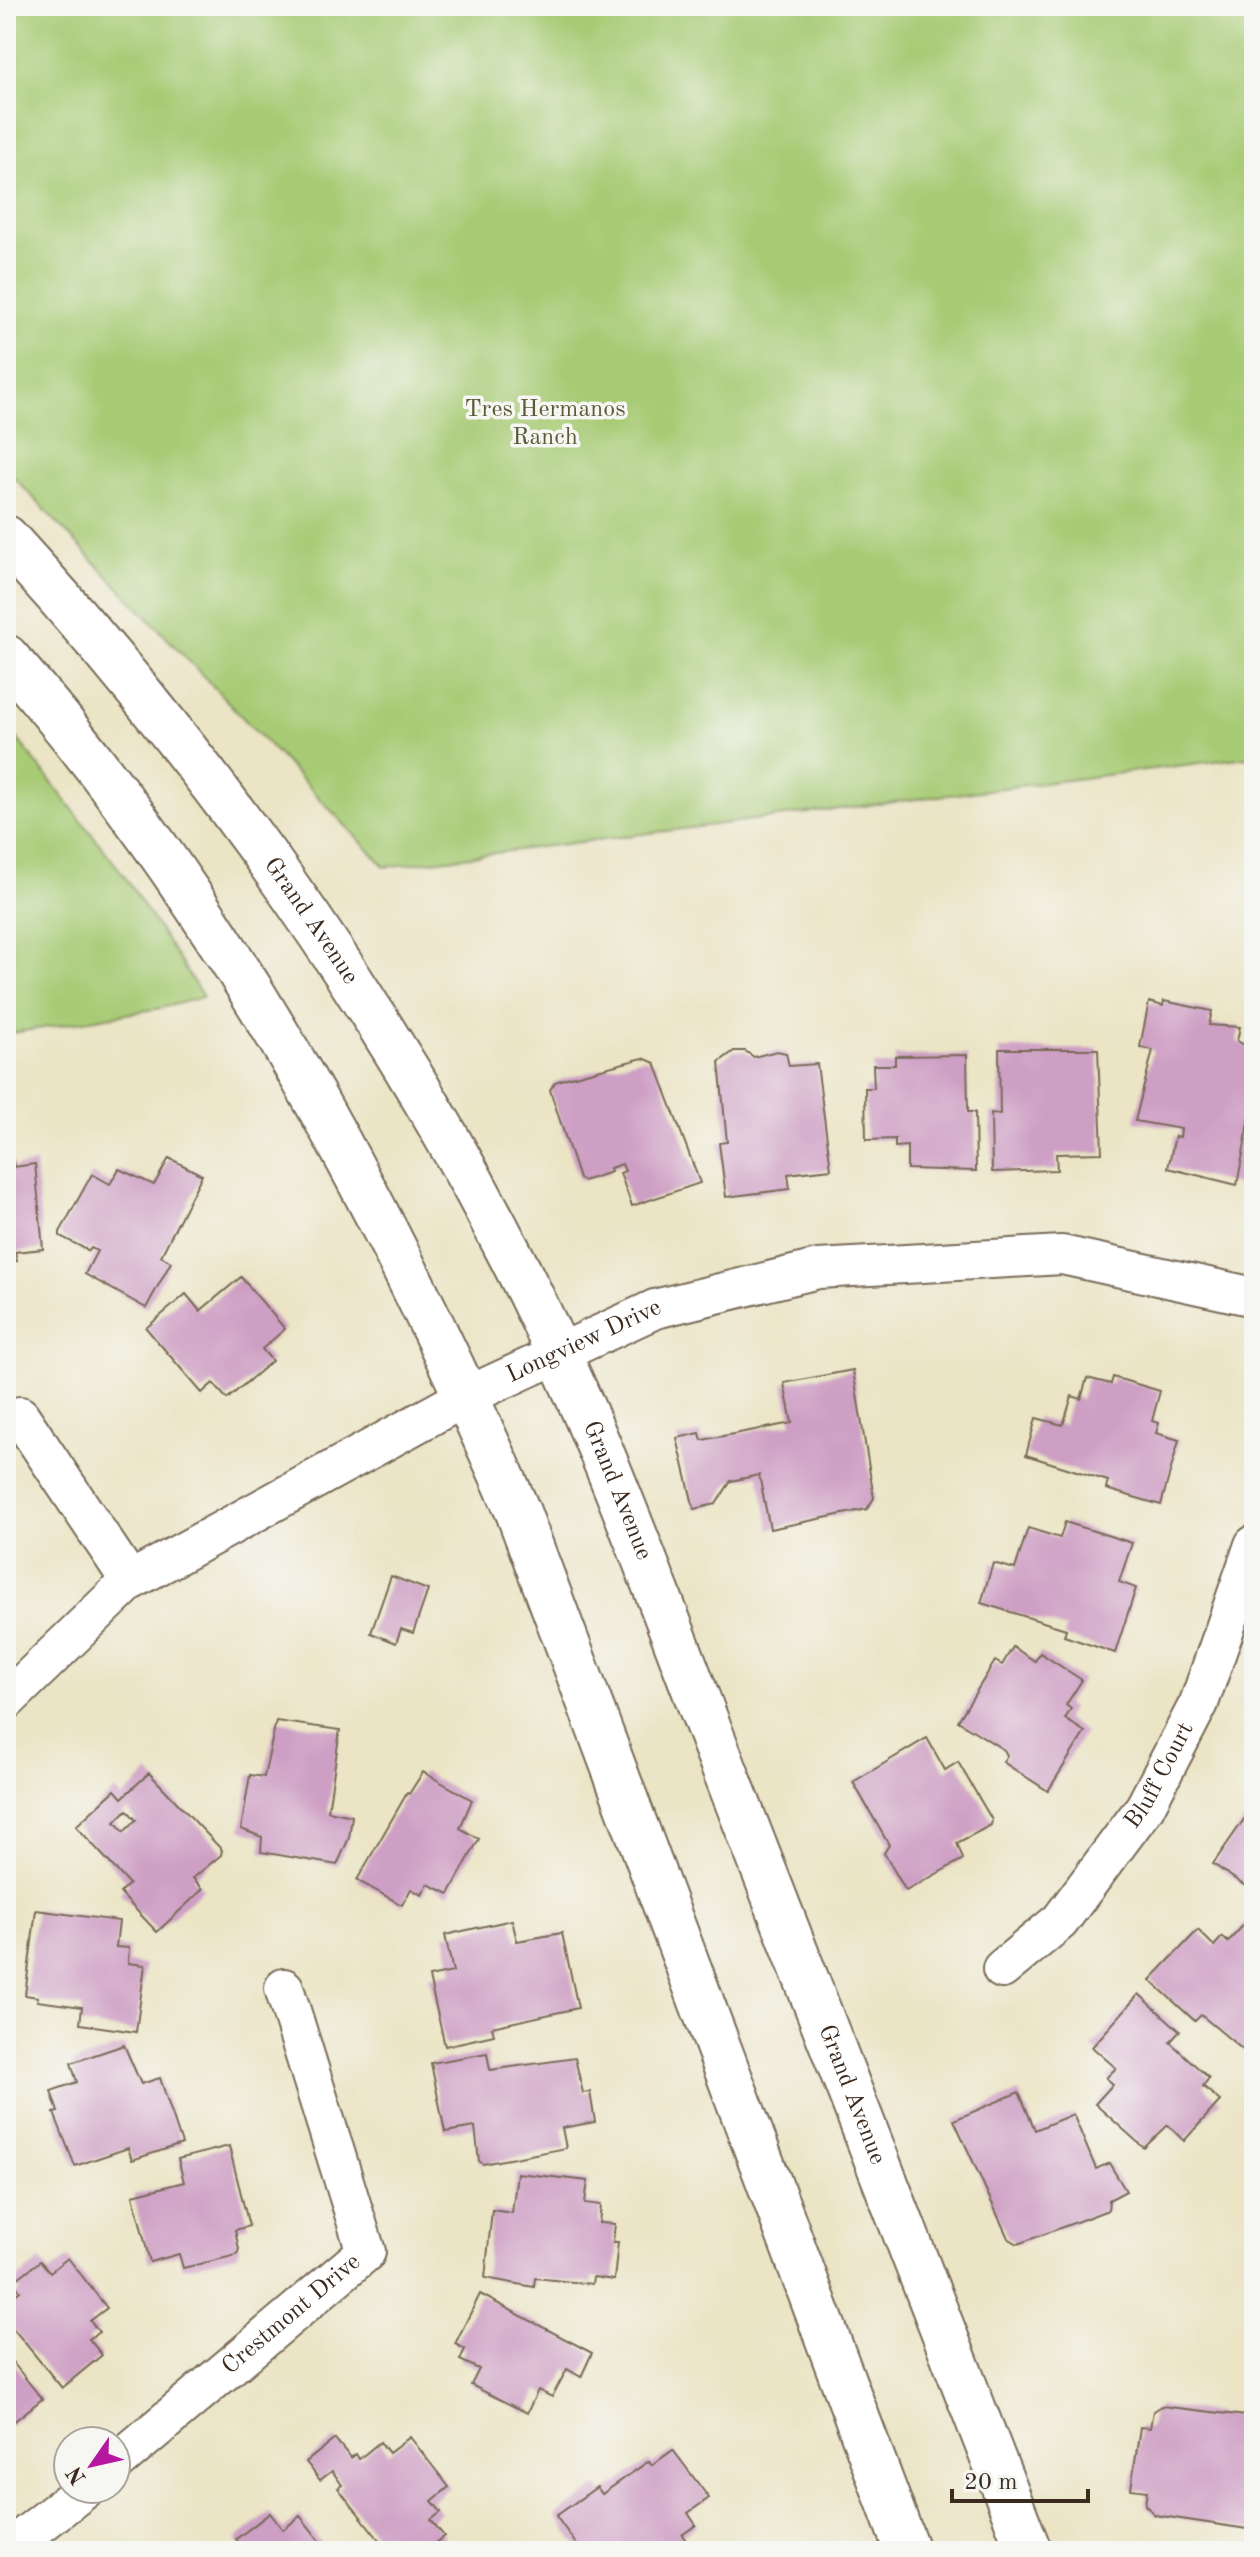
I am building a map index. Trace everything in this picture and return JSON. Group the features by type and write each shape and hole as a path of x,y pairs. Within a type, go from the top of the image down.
{"main road":[{"name":"Grand Avenue","path":"6,538 170,730 269,857 344,966 511,1255 604,1457 1029,2551"},
{"path":"6,657 158,847 287,1048 343,1149 467,1396 518,1512 907,2551"}],"street":[{"name":"Longview Drive","path":"6,1701 130,1581 467,1396 655,1309 818,1269 1062,1255 1254,1297"},
{"path":"20,1416 130,1581"},
{"name":"Bluff Court","path":"1002,1969 1060,1921 1145,1807 1199,1703 1254,1545"},
{"name":"Crestmont Drive","path":"132,2449 366,2252 284,1988"},
{"path":"6,2551 65,2505"}],"green space":[{"name":"Tres Hermanos Ranch","path":"6,6 1254,6 1254,756 385,867 6,469"},
{"path":"6,724 123,874 203,997 161,1008 6,1034"}],"building":[{"path":"1164,1001 1212,1011 1209,1025 1240,1027 1237,1041 1254,1050 1254,1096 1237,1185 1168,1168 1175,1136 1180,1137 1181,1129 1135,1121 1153,1050 1140,1047 1149,1002 1163,1006"},
{"path":"999,1049 1098,1049 1102,1153 1056,1154 1057,1170 992,1172 991,1113 1000,1114"},
{"path":"734,1051 745,1051 754,1057 777,1051 786,1053 789,1066 817,1064 831,1169 788,1174 790,1189 726,1197 719,1143 727,1142 719,1062"},
{"path":"967,1055 968,1112 975,1112 976,1171 907,1169 907,1146 895,1147 895,1139 866,1140 865,1088 874,1088 873,1065 895,1065 895,1056"},
{"path":"643,1058 655,1063 700,1183 632,1206 620,1173 625,1171 622,1164 610,1168 611,1172 583,1181 579,1179 550,1090 555,1082"},
{"path":"169,1158 202,1175 161,1256 171,1262 146,1308 85,1274 97,1251 91,1248 89,1251 60,1236 60,1232 92,1174 110,1184 119,1169 154,1185"},
{"path":"13,1162 14,1167 35,1164 43,1249 15,1252 17,1261 6,1262 6,1163"},
{"path":"241,1277 285,1329 262,1349 272,1361 227,1399 213,1383 202,1393 146,1328 186,1294 200,1311"},
{"path":"853,1370 874,1498 867,1509 770,1529 759,1475 731,1481 716,1504 694,1509 677,1438 700,1433 702,1440 792,1423 784,1383"},
{"path":"1113,1377 1160,1391 1152,1421 1159,1423 1156,1433 1179,1440 1161,1505 1106,1489 1108,1481 1026,1455 1036,1418 1063,1425 1072,1396 1081,1399 1087,1378 1111,1384"},
{"path":"1065,1522 1132,1543 1119,1582 1136,1588 1115,1653 1064,1636 1066,1629 981,1603 993,1563 1015,1569 1028,1528 1060,1538"},
{"path":"391,1576 428,1590 413,1633 401,1629 396,1643 371,1633"},
{"path":"1013,1647 1035,1661 1040,1653 1082,1680 1066,1705 1071,1709 1065,1719 1085,1732 1048,1791 1003,1762 1007,1755 1004,1750 958,1721 995,1661 1002,1665"},
{"path":"276,1721 340,1730 328,1811 352,1816 349,1838 337,1865 261,1852 262,1837 241,1829 250,1775 264,1777"},
{"path":"927,1738 945,1770 958,1762 992,1820 991,1825 957,1843 963,1859 906,1891 884,1853 889,1845 853,1782"},
{"path":"423,1772 472,1800 460,1828 479,1839 449,1894 428,1884 422,1895 411,1889 402,1905 357,1880 407,1793"},
{"path":"149,1773 222,1850 221,1855 193,1878 203,1889 157,1932 120,1893 129,1884 76,1826 115,1790 122,1798","holes":["127,1810 136,1820 124,1832 115,1822"]},
{"path":"1254,1805 1254,1892 1213,1864"},
{"path":"36,1910 119,1921 116,1947 129,1948 128,1963 145,1965 136,2032 80,2024 82,2007 37,2001 38,1997 25,1995"},
{"path":"512,1920 517,1941 562,1933 578,2008 492,2027 494,2035 445,2046 429,1977 453,1972 445,1935"},
{"path":"1247,1921 1254,1927 1254,2059 1201,2015 1195,2021 1150,1980 1198,1930 1214,1946 1222,1937 1228,1942"},
{"path":"1139,1994 1180,2031 1170,2042 1209,2078 1203,2086 1220,2101 1184,2141 1168,2125 1144,2148 1095,2104 1113,2084 1106,2078 1116,2068 1092,2047"},
{"path":"124,2045 141,2084 160,2078 182,2144 132,2160 128,2148 75,2166 54,2113 58,2112 51,2091 77,2082 71,2063"},
{"path":"487,2053 490,2070 575,2058 583,2093 590,2092 595,2122 562,2128 566,2148 483,2164 479,2161 475,2127 445,2132 431,2063"},
{"path":"1019,2092 1035,2130 1073,2114 1096,2169 1109,2163 1126,2191 1109,2200 1108,2210 1018,2244 1008,2238 954,2120"},
{"path":"229,2146 249,2226 235,2230 239,2249 237,2255 183,2268 179,2254 150,2262 133,2195 184,2182 178,2159"},
{"path":"517,2173 588,2181 585,2203 601,2205 599,2223 615,2224 613,2242 618,2242 614,2280 593,2277 592,2284 535,2278 534,2287 485,2278 492,2210 512,2213"},
{"path":"68,2258 107,2308 90,2321 99,2332 89,2339 102,2355 62,2388 6,2320 6,2302 20,2291 13,2282 40,2261 50,2272"},
{"path":"480,2294 592,2353 581,2377 567,2369 552,2397 538,2390 527,2413 471,2385 479,2369 460,2360 465,2349 455,2344"},
{"path":"10,2359 42,2399 6,2428 6,2362"},
{"path":"1161,2406 1254,2417 1250,2458 1254,2459 1254,2530 1155,2515 1145,2505 1147,2491 1131,2489 1140,2427 1150,2428 1153,2411"},
{"path":"410,2437 449,2487 432,2501 441,2512 431,2520 444,2536 425,2551 388,2551 338,2488 342,2485 332,2471 320,2480 306,2462 335,2439 351,2458 356,2454 359,2459 380,2442 389,2453"},
{"path":"673,2450 709,2498 688,2513 696,2525 682,2535 694,2551 581,2551 556,2516 597,2487 602,2494 649,2461 652,2465"},
{"path":"270,2513 283,2530 300,2516 328,2551 245,2551 236,2539"}]}
